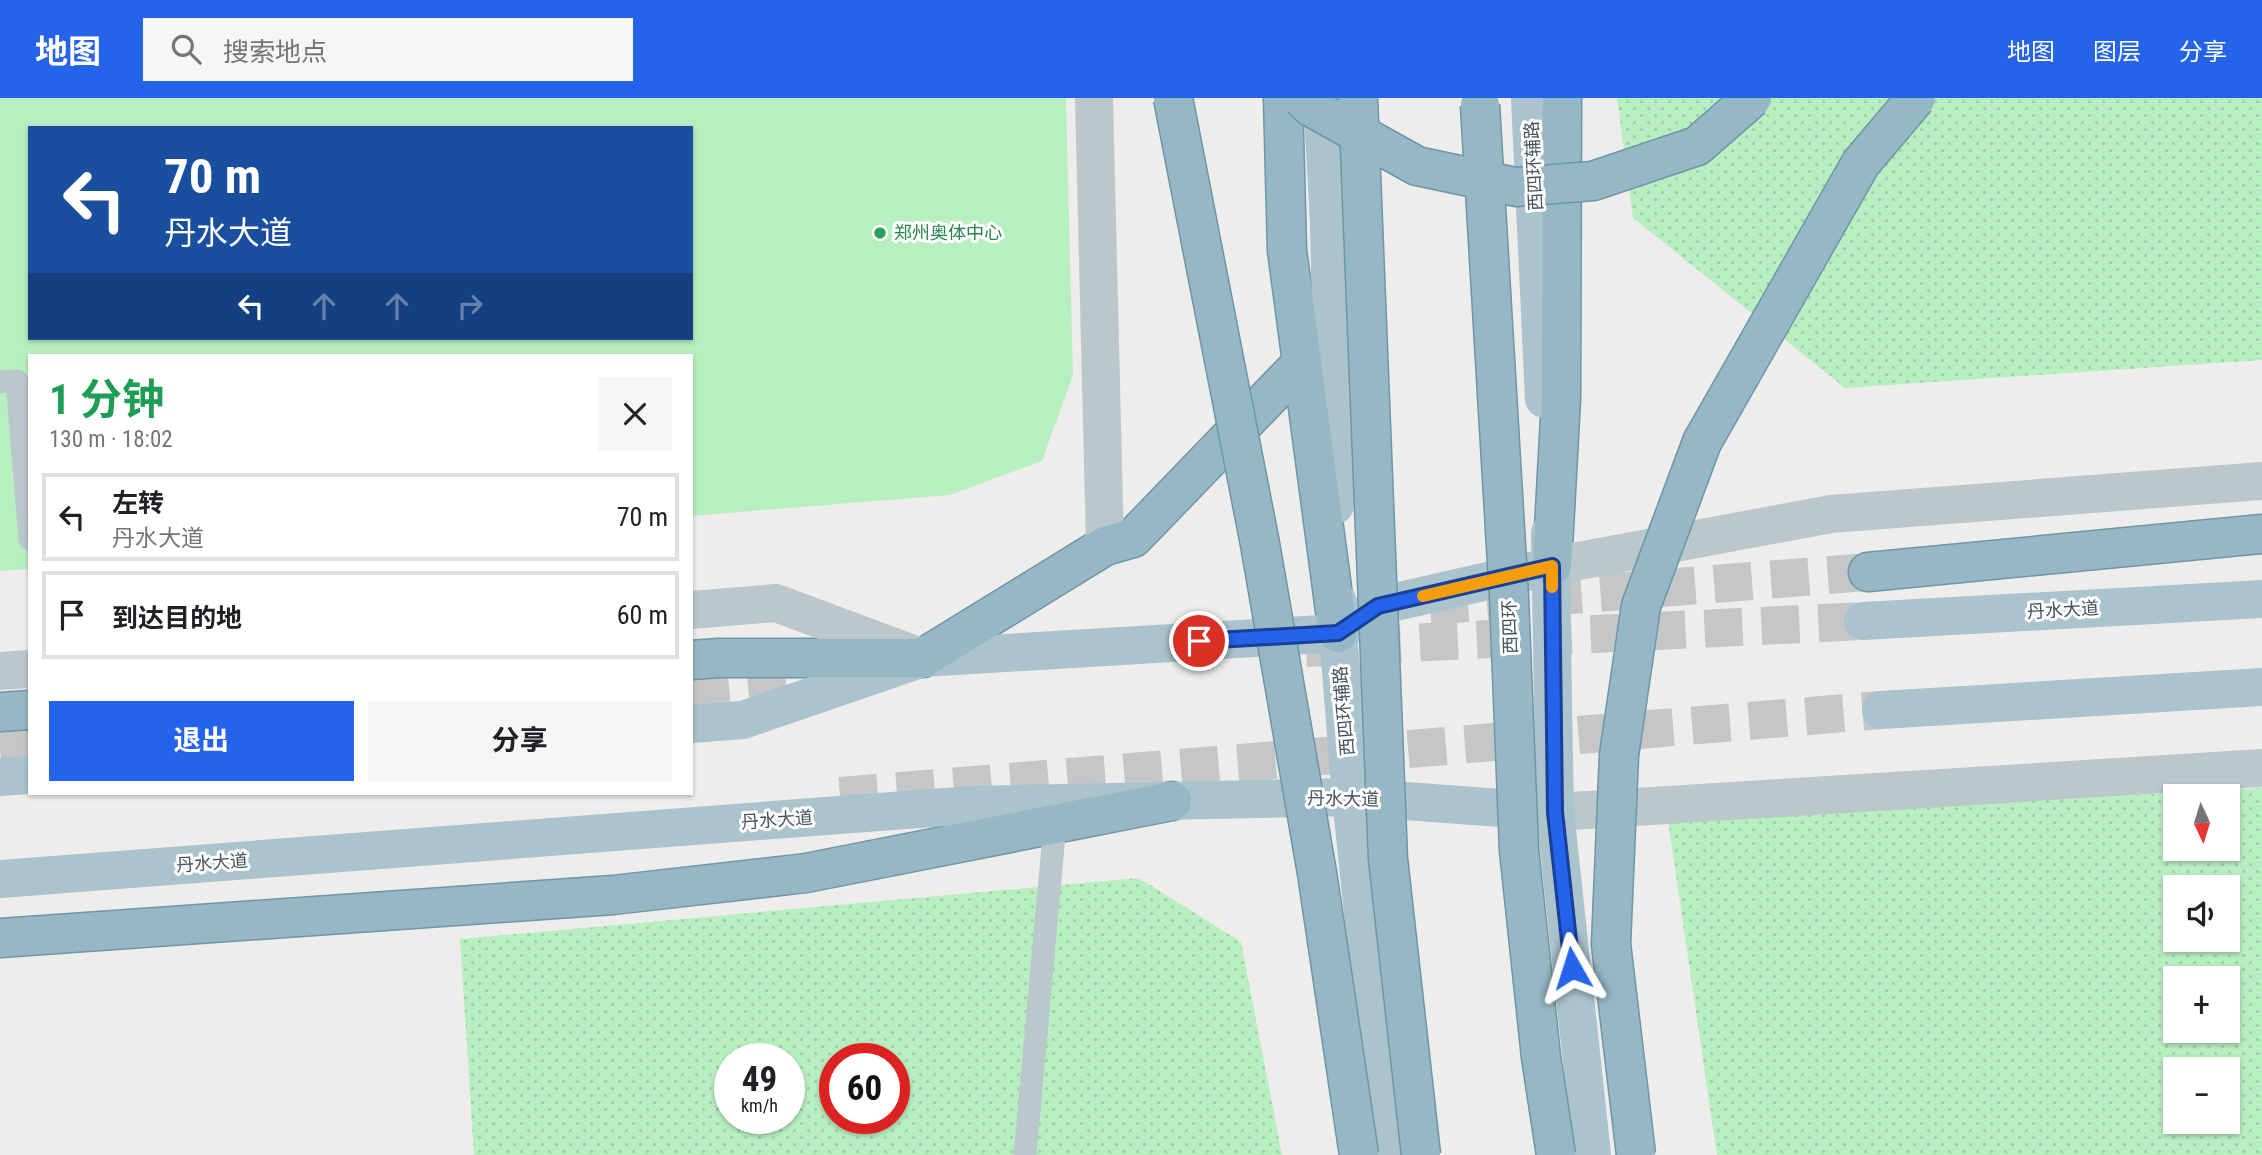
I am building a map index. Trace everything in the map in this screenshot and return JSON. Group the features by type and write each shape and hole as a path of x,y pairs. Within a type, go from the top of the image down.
{"highway":[{"path":"1173,98 1263,558 1317,873 1359,1155"},
{"path":"1283,98 1287,250 1338,633"},
{"path":"1302,98 1311,107 1417,166 1516,187 1593,181 1697,146 1752,98"},
{"path":"1357,98 1388,859 1421,1155"},
{"name":"西四环","path":"1480,98 1509,597 1519,850 1541,1057 1556,1155"},
{"path":"1552,566 1560,399 1562,98"},
{"path":"1636,1155 1611,944 1619,755 1641,606 1702,442 1861,163 1916,98"},
{"path":"693,660 923,658 1105,546 1133,538 1302,363"},
{"path":"1868,572 2262,534"},
{"path":"0,712 28,710"},
{"path":"0,938 613,895 806,873 1172,801"}],"main road":[{"name":"西四环辅路","path":"1322,98 1329,222 1338,633 1351,797 1388,1155"},
{"name":"西四环辅路","path":"1530,98 1552,566 1555,812 1592,1155"},
{"path":"693,724 743,720 923,658 1338,633 1378,606 1552,566"},
{"name":"丹水大道","path":"1863,621 2262,600"},
{"path":"1881,710 2262,687"},
{"path":"0,777 28,775"},
{"name":"丹水大道","path":"0,879 971,805 1351,797 1555,812"}],"street":[{"path":"1094,98 1105,546"},
{"path":"1552,566 1831,514 2262,481"},
{"path":"693,610 776,603 923,658"},
{"path":"0,671 28,669"},
{"path":"1555,812 2262,768"}],"lane":[{"path":"0,382 17,381 28,515"},
{"path":"1025,1155 1055,824"}],"green space":[{"name":"郑州奥体中心","path":"0,98 1066,98 1073,375 1042,461 950,495 693,516 693,354 28,354 28,569 0,571"},
{"path":"1617,98 2262,98 2262,360 1845,388 1633,218"},
{"path":"2262,788 2262,1155 1717,1155 1668,821 2163,794 2163,861 2240,861 2240,789"},
{"path":"1139,878 1241,942 1282,1155 474,1155 460,939"}],"tunnel":[{"path":"1430,606 1868,572"},
{"path":"1306,648 1863,621"},
{"path":"693,689 855,675"},
{"path":"840,796 1881,710"},
{"path":"0,748 28,745"}],"slow traffic":[{"path":"1423,596 1552,566 1552,587"}],"place":[{"name":"郑州奥体中心","path":"880,233"}],"route":[{"path":"1199,641 1338,633 1378,606 1552,566 1555,812 1572,968"}]}
